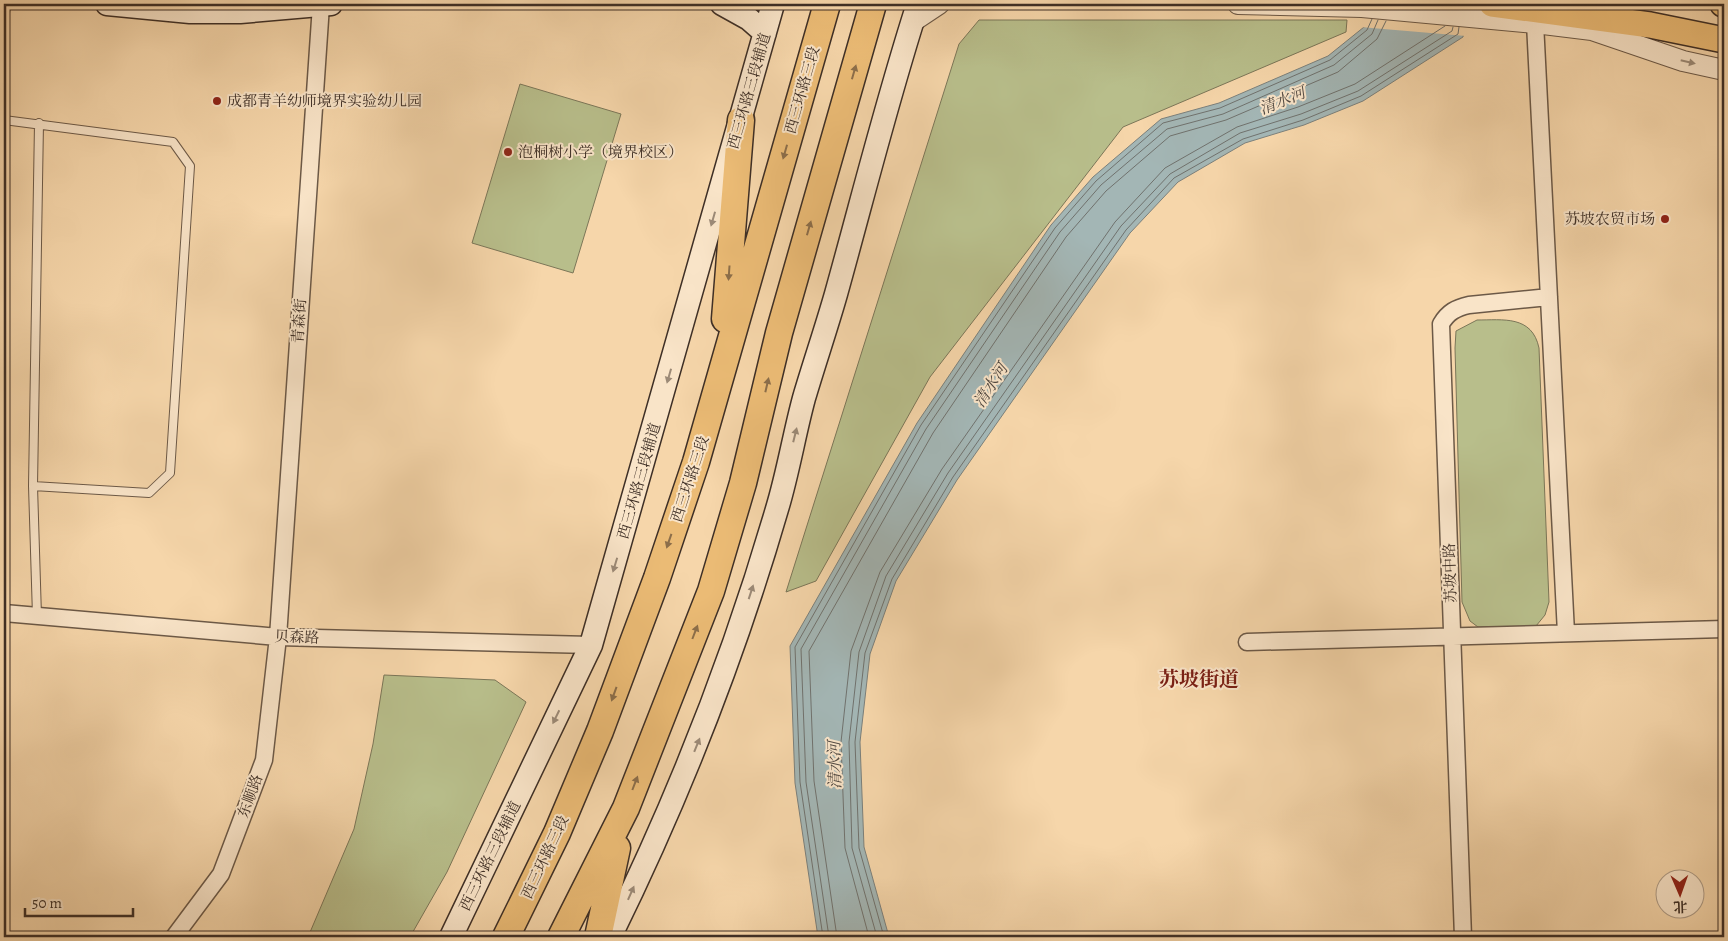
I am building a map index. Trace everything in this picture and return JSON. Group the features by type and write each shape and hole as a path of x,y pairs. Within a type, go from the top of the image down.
{"highway":[{"name":"西三环路三段","path":"506,937 557,833 604,722 657,578 696,462 827,4"},
{"path":"561,937 626,808 710,591 743,483 779,333 873,4"},
{"path":"720,376 741,120"},
{"path":"598,937 626,808"},
{"path":"486,937 557,833"}],"main road":[{"path":"106,4 190,12 240,12 326,4"},
{"path":"722,4 749,19 765,33"},
{"name":"西三环路三段辅道","path":"451,937 591,644 773,4"},
{"path":"1492,4 1650,25 1724,40"},
{"path":"1618,4 1724,24"},
{"path":"610,937 684,777 715,700 754,583 778,507 804,400 916,13"},
{"path":"1592,30 1724,55"}],"street":[{"name":"青森街","path":"278,637 326,4"},
{"path":"916,13 939,4"},
{"path":"1238,4 1362,7 1470,16 1592,30 1683,61 1724,70"},
{"path":"1535,23 1566,633"},
{"name":"苏坡中路","path":"1463,937 1441,324 1445,317 1456,308 1549,297"},
{"name":"贝森路","path":"4,613 278,637 591,644"},
{"path":"1248,642 1724,629"},
{"name":"东顺路","path":"174,937 222,874 264,760 278,637"}],"lane":[{"path":"4,22 6,4"},
{"path":"4,120 39,123 174,142 190,166 170,473 149,493 33,486"},
{"path":"37,616 33,486 39,123"}],"green space":[{"path":"979,20 1347,20 1346,32 1123,127 930,377 816,581 786,592 959,44"},
{"path":"520,84 621,114 573,273 472,243"},
{"path":"1477,320 1506,320 1523,325 1535,337 1539,348 1549,602 1545,615 1536,626 1478,627 1470,621 1462,602 1455,348 1456,331"},
{"path":"384,675 495,680 526,702 447,872 410,937 308,937 354,829 373,744"}],"water":[{"name":"清水河","path":"1468,4 1463,37 1363,101 1304,125 1245,143 1178,182 1130,233 957,480 896,581 870,654 860,742 864,847 889,937 818,937 795,783 790,646 917,423 1051,225 1093,177 1161,119 1219,103 1328,56 1364,27"}],"pier":[{"path":"1370,4 1470,4 1466,36 1360,27"}],"place":[{"name":"成都青羊幼师境界实验幼儿园","path":"217,101"},
{"name":"泡桐树小学（境界校区）","path":"508,152"},
{"name":"苏坡农贸市场","path":"1665,219"}],"district":[{"name":"苏坡街道","path":"1199,679"}]}
